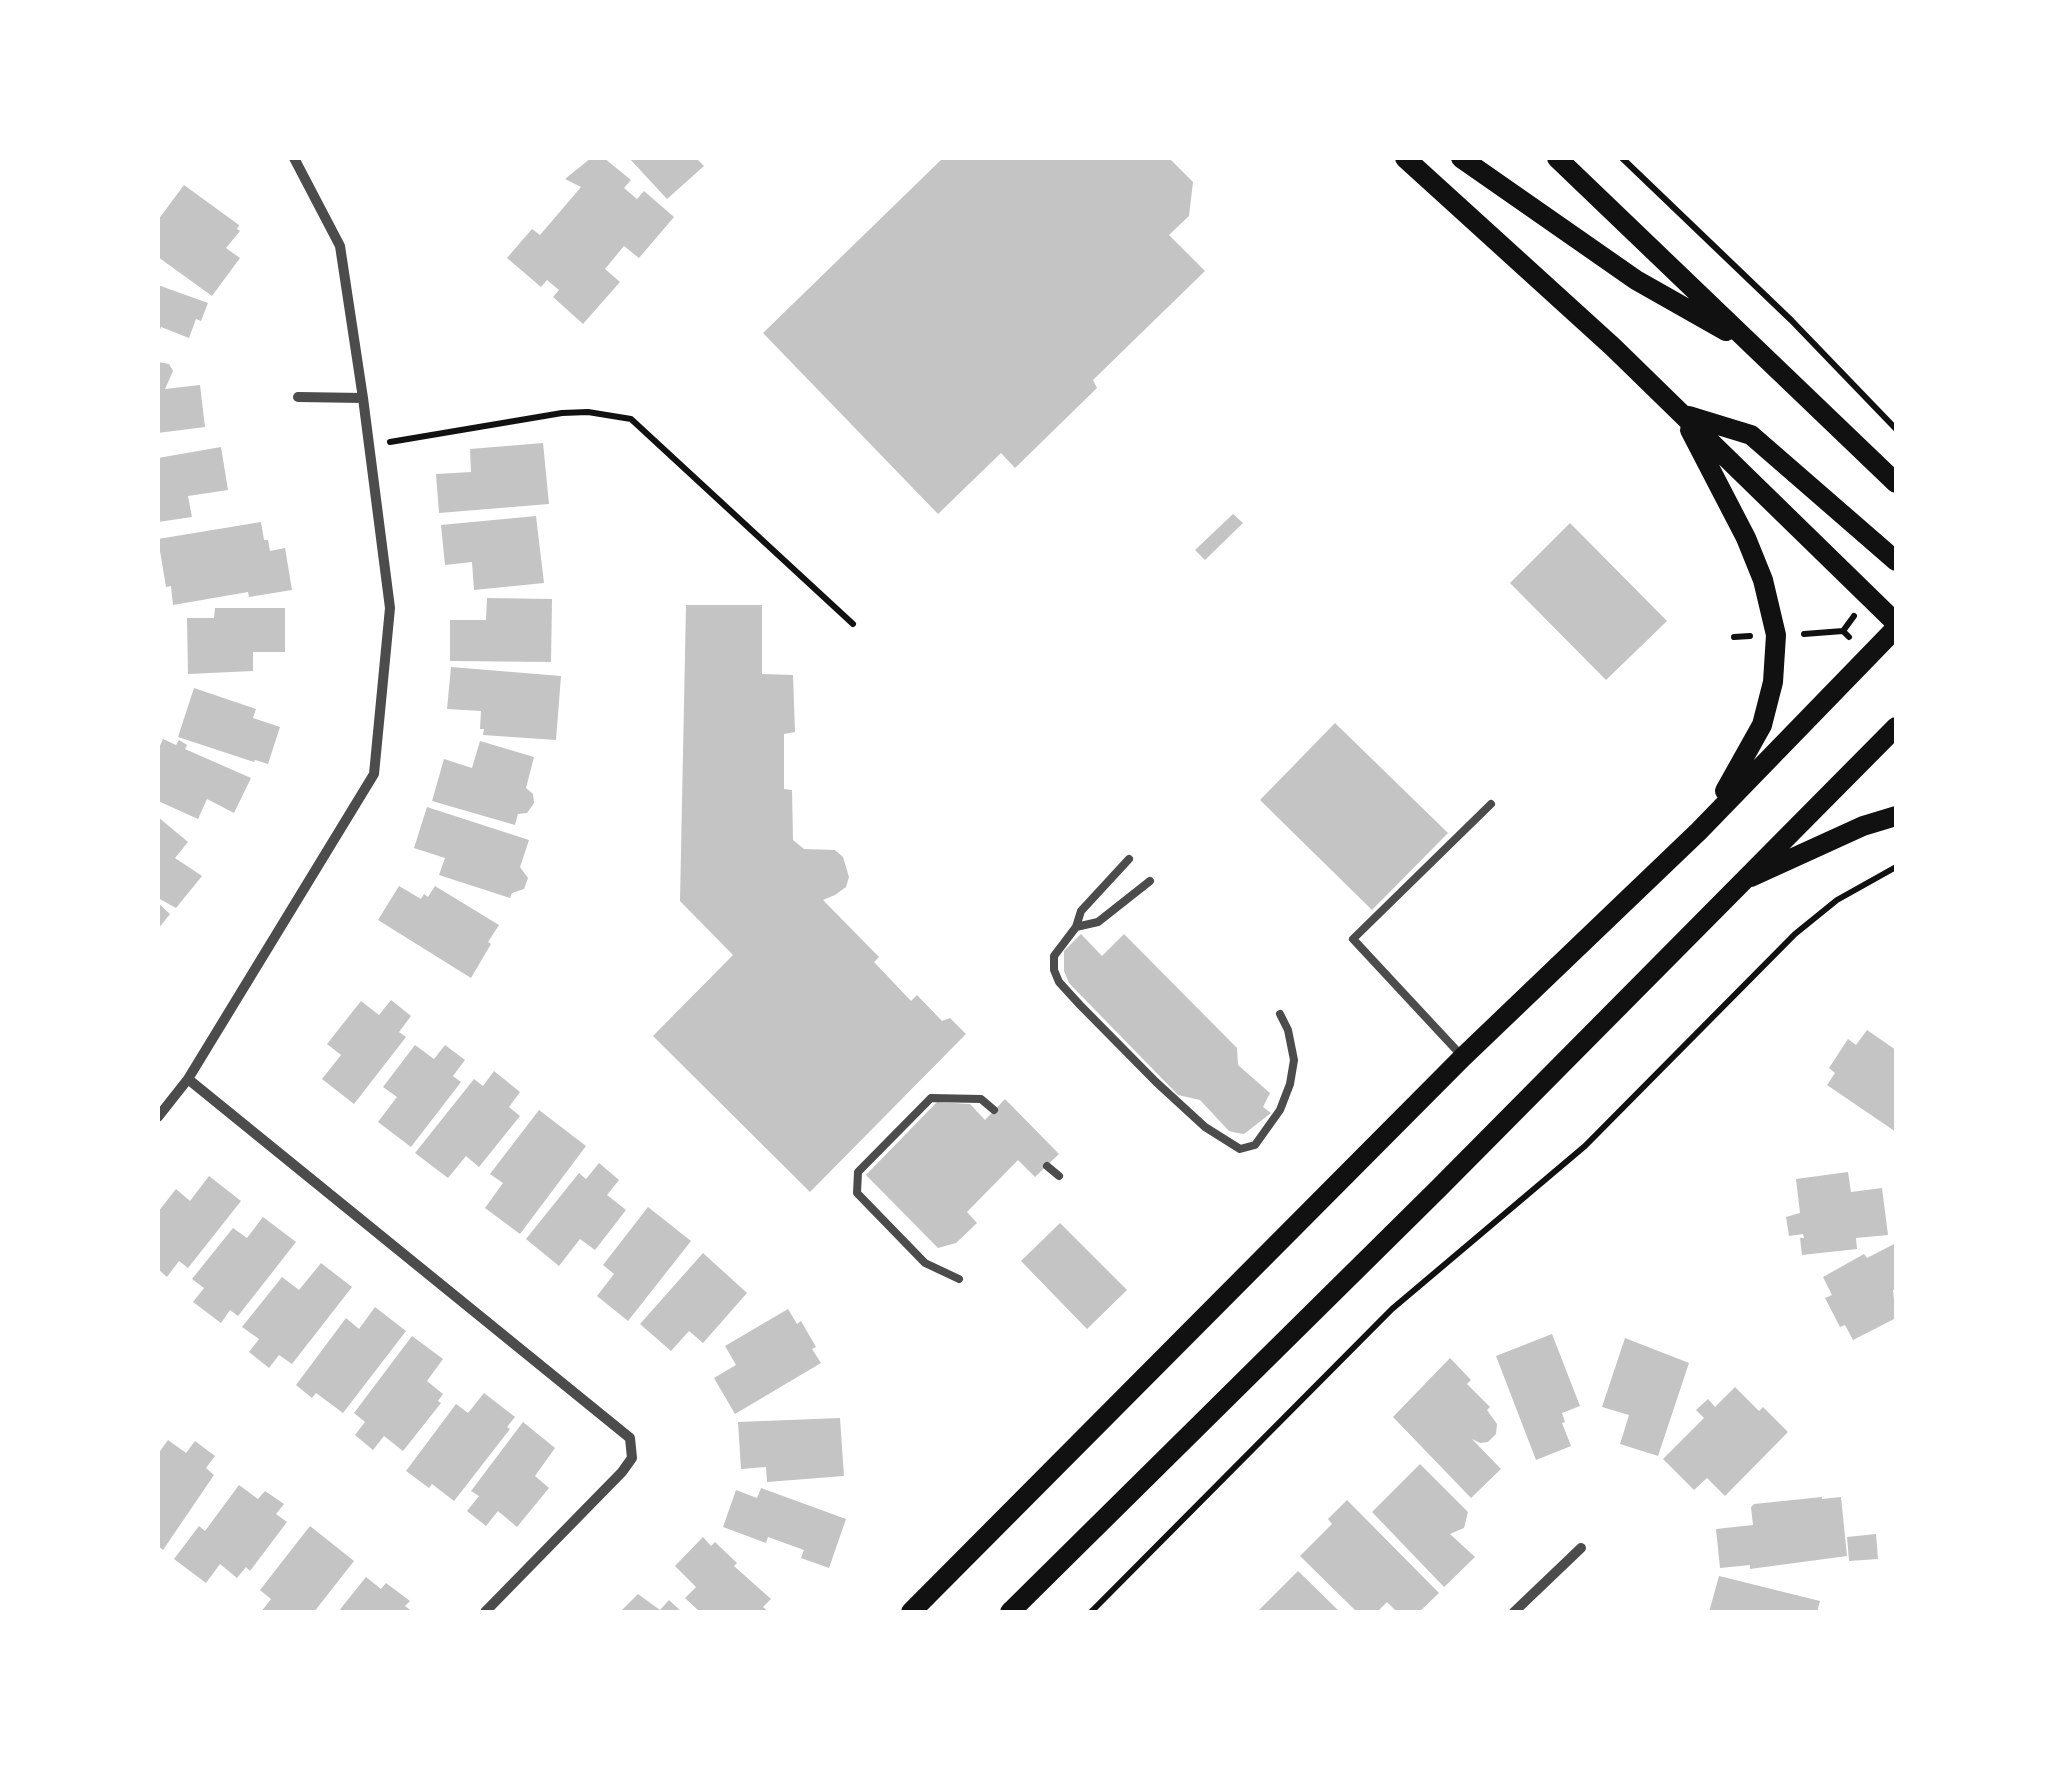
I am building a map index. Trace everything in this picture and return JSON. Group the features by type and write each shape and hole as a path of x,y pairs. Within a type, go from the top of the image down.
{"main road":[{"path":"911,1612 1463,1056 1699,830 1896,626 1682,414 1405,158"},
{"path":"1461,158 1636,280 1749,344"},
{"path":"1557,158 1896,483"},
{"path":"1682,414 1751,435 1896,561"},
{"path":"1682,414 1746,538 1763,580 1776,635 1773,682 1762,725 1699,830"},
{"path":"1010,1612 1896,727"},
{"path":"1740,882 1864,826 1896,816"}],"street":[{"path":"158,1117 188,1079 374,774 390,608 363,398 340,246 294,158"},
{"path":"298,397 363,398"},
{"path":"188,1079 630,1438 632,1458 622,1472 485,1612"},
{"path":"1514,1612 1581,1548"}],"lane":[{"path":"1463,1056 1353,939 1491,804"},
{"path":"1129,859 1081,911 1076,927 1054,956 1054,970 1060,982 1178,1103 1204,1127 1240,1149 1255,1145 1280,1110 1290,1084 1294,1060 1280,1014"},
{"path":"1076,927 1098,922 1150,881"},
{"path":"958,1279 925,1262 856,1193 858,1172 931,1098 981,1099 994,1110"},
{"path":"1048,1166 1060,1176"}],"path":[{"path":"1622,158 1791,320 1896,429"},
{"path":"369,446 562,413 588,412 632,420 853,624"},
{"path":"1792,635 1843,631"},
{"path":"1091,1612 1392,1309 1584,1146 1794,934 1837,900 1896,867"}],"building":[{"path":"591,158 604,158 631,180 624,188 637,199 644,191 674,217 639,258 624,246 605,269 620,282 583,324 553,297 559,290 547,280 541,287 507,258 532,229 540,235 581,187 565,179"},
{"path":"629,158 696,158 704,166 667,199"},
{"path":"943,158 1169,158 1193,182 1189,216 1169,235 1205,271 1093,380 1097,388 1015,468 1001,453 938,514 763,333"},
{"path":"184,185 239,225 240,231 226,248 240,258 212,296 158,257 158,220"},
{"path":"158,285 208,303 189,338 161,327 158,336"},
{"path":"158,362 169,364 173,371 165,389 200,385 205,427 158,433"},
{"path":"543,443 549,504 439,513 436,474 471,472 470,449"},
{"path":"221,447 228,490 188,496 192,517 158,522 158,458"},
{"path":"1233,514 1243,523 1205,560 1195,550"},
{"path":"536,516 544,583 474,590 472,562 445,565 441,525"},
{"path":"261,522 270,551 285,548 292,590 249,597 248,592 173,605 158,539"},
{"path":"1570,523 1667,621 1606,680 1510,583"},
{"path":"487,598 552,599 551,662 450,661 450,620 486,620"},
{"path":"686,605 762,605 762,674 793,675 795,732 784,734 784,789 792,790 793,840 804,849 835,850 843,857 849,877 846,887 823,900 879,957 874,962 911,1001 917,995 942,1021 950,1018 966,1034 810,1192 653,1036 733,955 680,901"},
{"path":"215,608 285,608 285,652 253,652 253,671 188,674 187,618 214,618"},
{"path":"451,667 561,676 556,740 483,735 481,711 447,709"},
{"path":"194,688 256,709 253,718 280,727 268,764 178,737"},
{"path":"1335,723 1448,833 1372,910 1260,800"},
{"path":"163,739 176,745 179,740 187,745 185,749 251,778 234,813 207,799 198,819 158,801 158,750"},
{"path":"480,741 534,757 526,788 533,794 534,803 527,813 518,814 515,825 432,801 444,759 472,768"},
{"path":"427,807 529,840 520,867 528,878 524,889 512,893 510,898 439,875 445,858 414,848"},
{"path":"158,817 188,842 175,858 202,876 176,908 158,898"},
{"path":"399,886 421,899 424,894 428,897 435,886 499,925 471,978 378,920"},
{"path":"158,903 170,914 158,929"},
{"path":"1081,934 1102,956 1124,934 1237,1048 1238,1065 1270,1093 1263,1107 1271,1113 1244,1134 1237,1133 1229,1131 1200,1100 1178,1095 1069,983 1064,971 1064,951"},
{"path":"391,1000 411,1016 399,1032 406,1037 354,1104 322,1079 341,1055 327,1044 361,1001 379,1015"},
{"path":"1867,1030 1896,1050 1896,1132 1827,1085 1835,1073 1829,1068 1848,1039 1856,1045"},
{"path":"415,1045 434,1059 445,1045 465,1060 453,1076 461,1082 411,1147 378,1122 397,1097 383,1087"},
{"path":"494,1071 520,1092 509,1107 520,1116 479,1167 466,1156 448,1178 415,1153 474,1079 483,1086"},
{"path":"1005,1099 1059,1154 1035,1177 1018,1160 967,1212 977,1223 956,1243 938,1248 866,1175 937,1102 970,1104 985,1120"},
{"path":"539,1110 586,1146 520,1234 485,1208 503,1183 490,1174"},
{"path":"599,1163 619,1180 607,1195 626,1210 595,1250 580,1239 559,1266 526,1239 579,1173 586,1179"},
{"path":"1848,1172 1851,1192 1882,1188 1888,1235 1856,1238 1857,1249 1802,1255 1803,1234 1789,1236 1786,1217 1800,1213 1796,1179"},
{"path":"209,1176 241,1201 188,1268 179,1261 167,1277 158,1269 158,1212 176,1189 190,1201"},
{"path":"648,1207 691,1241 628,1321 597,1296 614,1274 603,1265"},
{"path":"263,1217 296,1242 238,1316 230,1310 221,1323 193,1302 204,1288 192,1279 233,1228 247,1238"},
{"path":"1060,1223 1127,1290 1087,1329 1021,1261"},
{"path":"1896,1243 1896,1318 1853,1340 1845,1325 1840,1327 1825,1298 1832,1295 1823,1277 1864,1254 1867,1258"},
{"path":"703,1253 747,1293 703,1343 689,1331 671,1351 640,1324"},
{"path":"321,1263 352,1287 292,1364 279,1355 269,1368 249,1352 259,1339 242,1327 282,1277 299,1290"},
{"path":"375,1307 406,1331 343,1413 316,1393 312,1398 296,1385 346,1318 359,1329"},
{"path":"788,1309 797,1324 801,1321 821,1363 735,1414 714,1378 736,1365 725,1346"},
{"path":"1552,1334 1580,1406 1562,1413 1571,1446 1536,1460 1496,1356"},
{"path":"412,1336 443,1359 427,1381 443,1394 438,1401 441,1403 403,1451 384,1436 373,1450 355,1435 365,1422 354,1413"},
{"path":"1625,1338 1689,1363 1658,1456 1620,1444 1629,1415 1602,1407"},
{"path":"1450,1358 1471,1380 1467,1384 1490,1407 1487,1410 1497,1424 1496,1434 1488,1442 1472,1439 1501,1469 1471,1498 1393,1417"},
{"path":"1735,1387 1788,1432 1725,1496 1707,1478 1694,1490 1663,1459 1704,1418 1696,1410 1708,1399 1715,1407"},
{"path":"484,1393 515,1417 507,1427 510,1429 454,1501 406,1471 456,1404 468,1413"},
{"path":"840,1418 844,1476 767,1482 766,1467 741,1469 738,1422"},
{"path":"523,1422 555,1448 535,1476 549,1488 517,1527 498,1511 486,1526 467,1511 479,1496 471,1491"},
{"path":"168,1440 186,1453 195,1441 215,1456 206,1468 214,1475 163,1550 158,1546 158,1454"},
{"path":"1420,1464 1468,1512 1464,1528 1450,1534 1475,1557 1444,1587 1372,1512"},
{"path":"239,1485 258,1499 265,1491 284,1504 276,1514 287,1522 250,1571 246,1567 237,1578 220,1564 206,1583 174,1559 199,1526 205,1531"},
{"path":"761,1488 846,1519 829,1568 801,1558 804,1550 768,1537 766,1543 723,1527 736,1490 757,1498"},
{"path":"1841,1497 1847,1556 1750,1569 1750,1565 1720,1568 1716,1529 1753,1525 1754,1504"},
{"path":"1347,1500 1439,1593 1419,1612 1397,1612 1387,1602 1377,1612 1357,1612 1300,1556 1332,1524 1328,1519"},
{"path":"310,1526 354,1561 314,1612 261,1612 271,1599 260,1590"},
{"path":"1876,1534 1878,1559 1849,1561 1847,1537"},
{"path":"703,1537 711,1546 715,1542 737,1563 734,1566 771,1599 763,1607 769,1612 700,1612 685,1598 696,1587 675,1566"},
{"path":"1298,1571 1340,1612 1257,1612"},
{"path":"1719,1576 1820,1601 1817,1612 1709,1612"},
{"path":"366,1577 381,1589 386,1583 410,1601 405,1606 413,1612 338,1612"},
{"path":"638,1594 660,1610 669,1600 682,1612 620,1612"}]}
